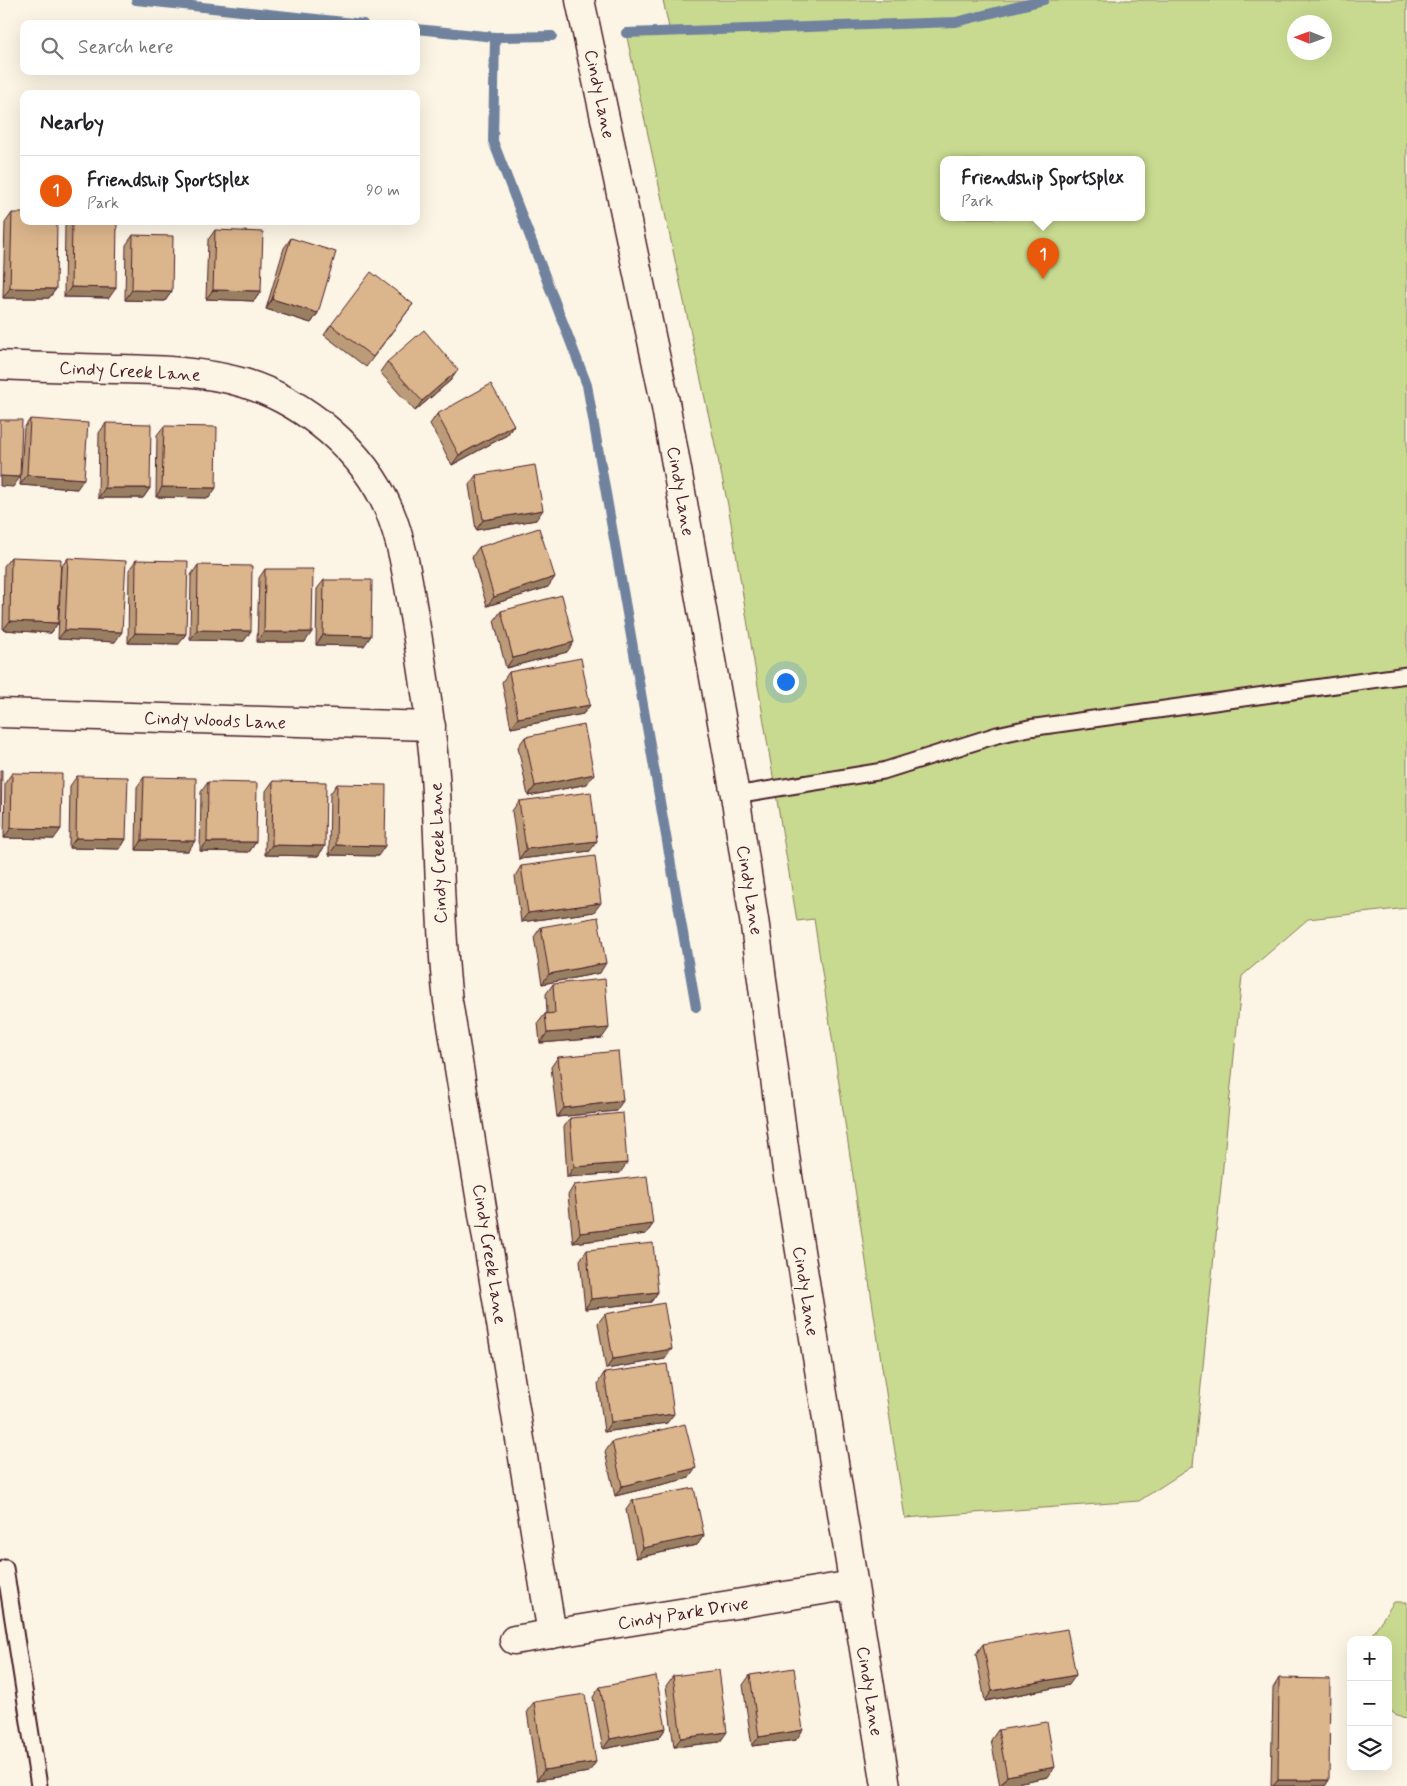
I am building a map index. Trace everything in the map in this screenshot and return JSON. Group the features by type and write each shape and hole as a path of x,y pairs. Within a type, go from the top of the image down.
{"street":[{"name":"Cindy Lane","path":"580,0 663,392 735,795 755,926 787,1170 886,1786"},
{"name":"Cindy Creek Lane","path":"0,365 174,371 207,375 244,383 281,398 315,419 346,447 370,476 389,510 400,544 408,583 421,654 430,726 435,776 442,952 448,1001 552,1634"},
{"name":"Cindy Woods Lane","path":"0,713 430,726"},
{"name":"Cindy Park Drive","path":"514,1640 853,1585"}],"lane":[{"path":"735,795 883,771 997,735 1029,728 1407,675"},
{"path":"5,1568 39,1786"}],"green space":[{"path":"663,0 1407,0 1407,908 1308,919 1242,976 1193,1466 1139,1501 905,1518 814,919 797,921 728,505 626,33 670,32"},
{"path":"1394,1602 1407,1602 1407,1719 1392,1711 1392,1636 1371,1636"}],"building":[{"path":"12,213 20,213 20,225 57,225 56,289 10,288"},
{"path":"72,225 117,225 116,288 71,287"},
{"path":"215,230 263,232 261,291 213,290"},
{"path":"133,235 173,236 172,291 132,290"},
{"path":"291,238 336,252 318,313 272,299"},
{"path":"371,272 413,304 373,357 331,325"},
{"path":"424,330 458,370 422,401 387,362"},
{"path":"491,384 514,425 459,455 437,414"},
{"path":"30,419 88,423 84,479 27,475"},
{"path":"0,420 22,420 20,477 0,476"},
{"path":"106,423 151,424 150,488 105,488"},
{"path":"164,426 217,427 216,488 162,487"},
{"path":"535,465 543,510 483,520 476,475"},
{"path":"539,528 555,577 494,597 479,547"},
{"path":"11,557 61,559 58,623 10,621"},
{"path":"68,558 126,561 122,632 65,630"},
{"path":"136,560 188,561 186,634 135,633"},
{"path":"198,565 252,566 251,631 197,630"},
{"path":"265,569 313,569 312,632 264,632"},
{"path":"324,580 372,580 371,636 323,635"},
{"path":"562,595 574,642 513,658 501,611"},
{"path":"581,658 590,705 518,718 509,672"},
{"path":"584,725 594,774 535,786 525,737"},
{"path":"0,770 2,770 1,827 0,827"},
{"path":"12,773 62,774 61,829 11,828"},
{"path":"77,776 128,777 126,839 76,838"},
{"path":"144,777 196,778 195,841 142,840"},
{"path":"273,781 326,782 325,846 272,845"},
{"path":"208,782 257,783 256,842 207,842"},
{"path":"337,784 386,785 385,846 336,845"},
{"path":"591,792 597,841 526,849 519,801"},
{"path":"595,856 601,903 528,913 521,866"},
{"path":"598,917 606,963 549,974 541,927"},
{"path":"605,979 609,1028 547,1033 545,1014 555,1013 553,984"},
{"path":"618,1051 623,1101 564,1108 558,1057"},
{"path":"623,1113 627,1163 574,1167 570,1118"},
{"path":"647,1176 653,1224 580,1233 574,1185"},
{"path":"653,1243 658,1292 591,1299 587,1250"},
{"path":"664,1303 672,1349 613,1359 605,1314"},
{"path":"667,1364 674,1414 611,1422 604,1373"},
{"path":"685,1424 696,1468 622,1486 612,1442"},
{"path":"694,1488 704,1535 643,1548 633,1500"},
{"path":"1067,1629 1076,1675 992,1691 983,1644"},
{"path":"794,1668 803,1730 759,1737 750,1675"},
{"path":"719,1670 727,1732 681,1738 673,1676"},
{"path":"656,1676 666,1728 610,1739 600,1687"},
{"path":"1279,1678 1330,1679 1329,1780 1278,1780"},
{"path":"585,1694 596,1762 544,1770 534,1702"},
{"path":"1047,1722 1055,1767 1007,1776 998,1730"}],"waterway":[{"path":"136,0 325,20"},
{"path":"626,33 956,22 1044,0"},
{"path":"420,29 495,37 552,36"},
{"path":"495,37 493,141 587,385 696,1007"}],"place":[{"name":"Friendship Sportsplex","path":"1043,279"}]}
